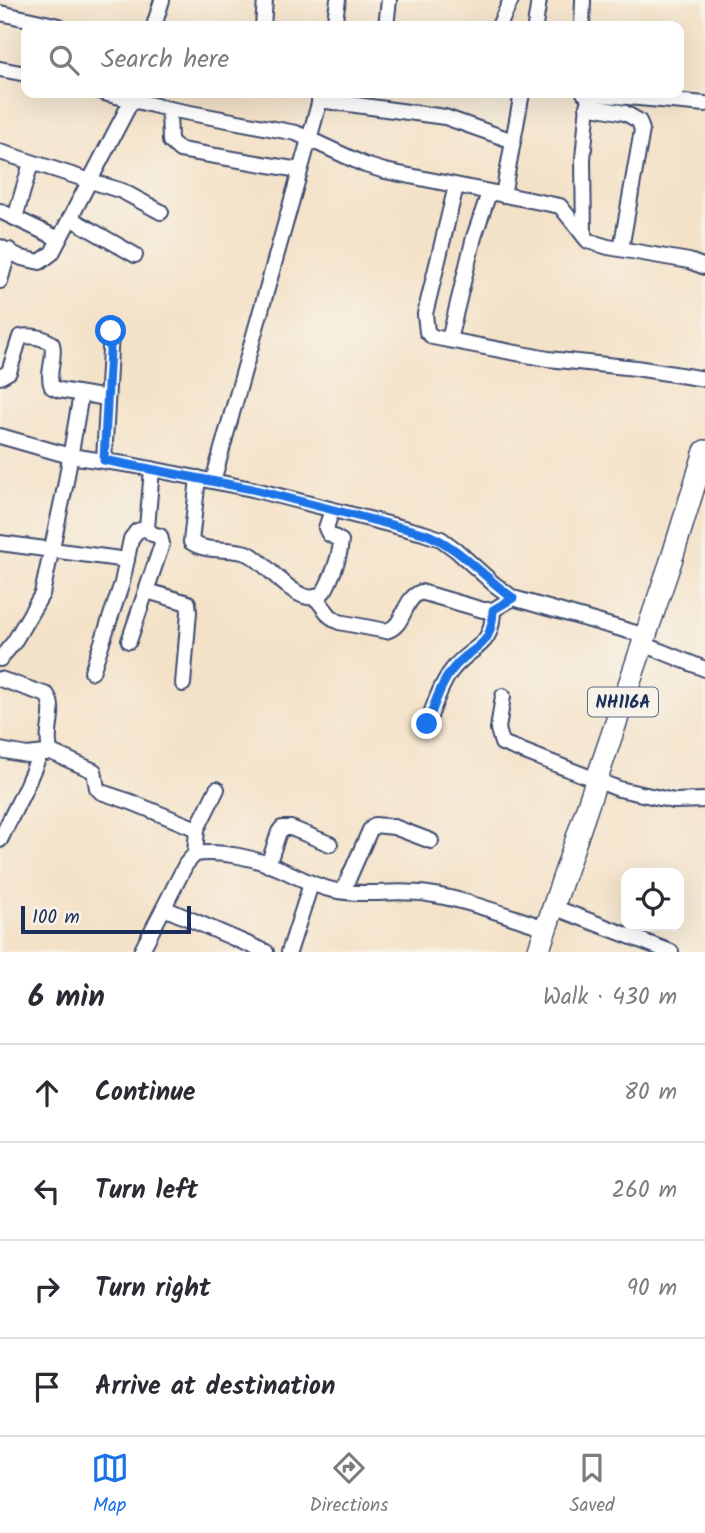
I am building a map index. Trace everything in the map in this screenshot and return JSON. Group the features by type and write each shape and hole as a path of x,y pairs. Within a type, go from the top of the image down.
{"highway":[{"name":"NH116A","path":"538,952 704,458"}],"street":[{"path":"156,21 162,0"},
{"path":"263,21 265,0"},
{"path":"335,21 338,0"},
{"path":"387,21 389,0"},
{"path":"501,21 511,0"},
{"path":"536,21 539,0"},
{"path":"582,21 583,0"},
{"path":"0,13 36,21"},
{"path":"0,69 21,73"},
{"path":"0,281 4,248 31,261 40,262 52,253 133,98"},
{"path":"139,98 169,109 282,129 373,168 560,206 588,241 595,244 678,258 705,267"},
{"path":"321,98 205,479 191,542 203,548 250,555 292,590 317,598 330,616 339,622 386,631 399,623 411,598 421,592 483,610 493,610 513,598"},
{"path":"327,98 445,117 513,141"},
{"path":"449,340 474,237 496,194 513,141 521,98"},
{"path":"584,236 583,159 587,98"},
{"path":"589,98 639,121 642,130 621,249"},
{"path":"604,98 705,104"},
{"path":"169,109 170,141 180,150 299,170"},
{"path":"0,152 90,183 122,191 160,212"},
{"path":"15,218 31,163"},
{"path":"456,186 425,314 427,332 433,337 548,359 636,368 705,379"},
{"path":"0,211 59,239"},
{"path":"71,218 135,256"},
{"path":"104,460 111,331"},
{"path":"0,377 9,372 20,337 44,339 52,344 54,350 50,374 52,387 107,398"},
{"path":"0,659 14,642 42,594 81,394"},
{"path":"0,436 70,456 205,479 440,539 513,598 644,640 705,669"},
{"path":"129,641 162,544 160,536 152,534 147,528 152,469"},
{"path":"317,598 323,595 327,587 341,544 339,539 326,532 332,510"},
{"path":"92,672 116,604 133,534 147,528"},
{"path":"0,543 127,560"},
{"path":"147,591 188,603 190,612 183,684"},
{"path":"427,724 452,670 482,645 489,635 493,610"},
{"path":"0,679 42,692 50,699 45,753 0,840"},
{"path":"503,696 498,729 502,743 647,797 674,801 705,800"},
{"path":"0,750 27,755 45,753 94,771 100,792 197,829"},
{"path":"141,952 186,864 195,854 197,829 217,789"},
{"path":"343,891 370,830 375,825 394,827 431,841"},
{"path":"268,865 282,828 291,828 330,844"},
{"path":"195,854 209,852 253,860 311,884 343,891 433,894 550,918 661,948"},
{"path":"289,952 311,884"},
{"path":"164,908 266,952"}],"route":[{"path":"111,331 104,460 252,489 423,533 440,539 456,550 513,598 493,610 489,635 482,645 452,670 427,724"}]}
